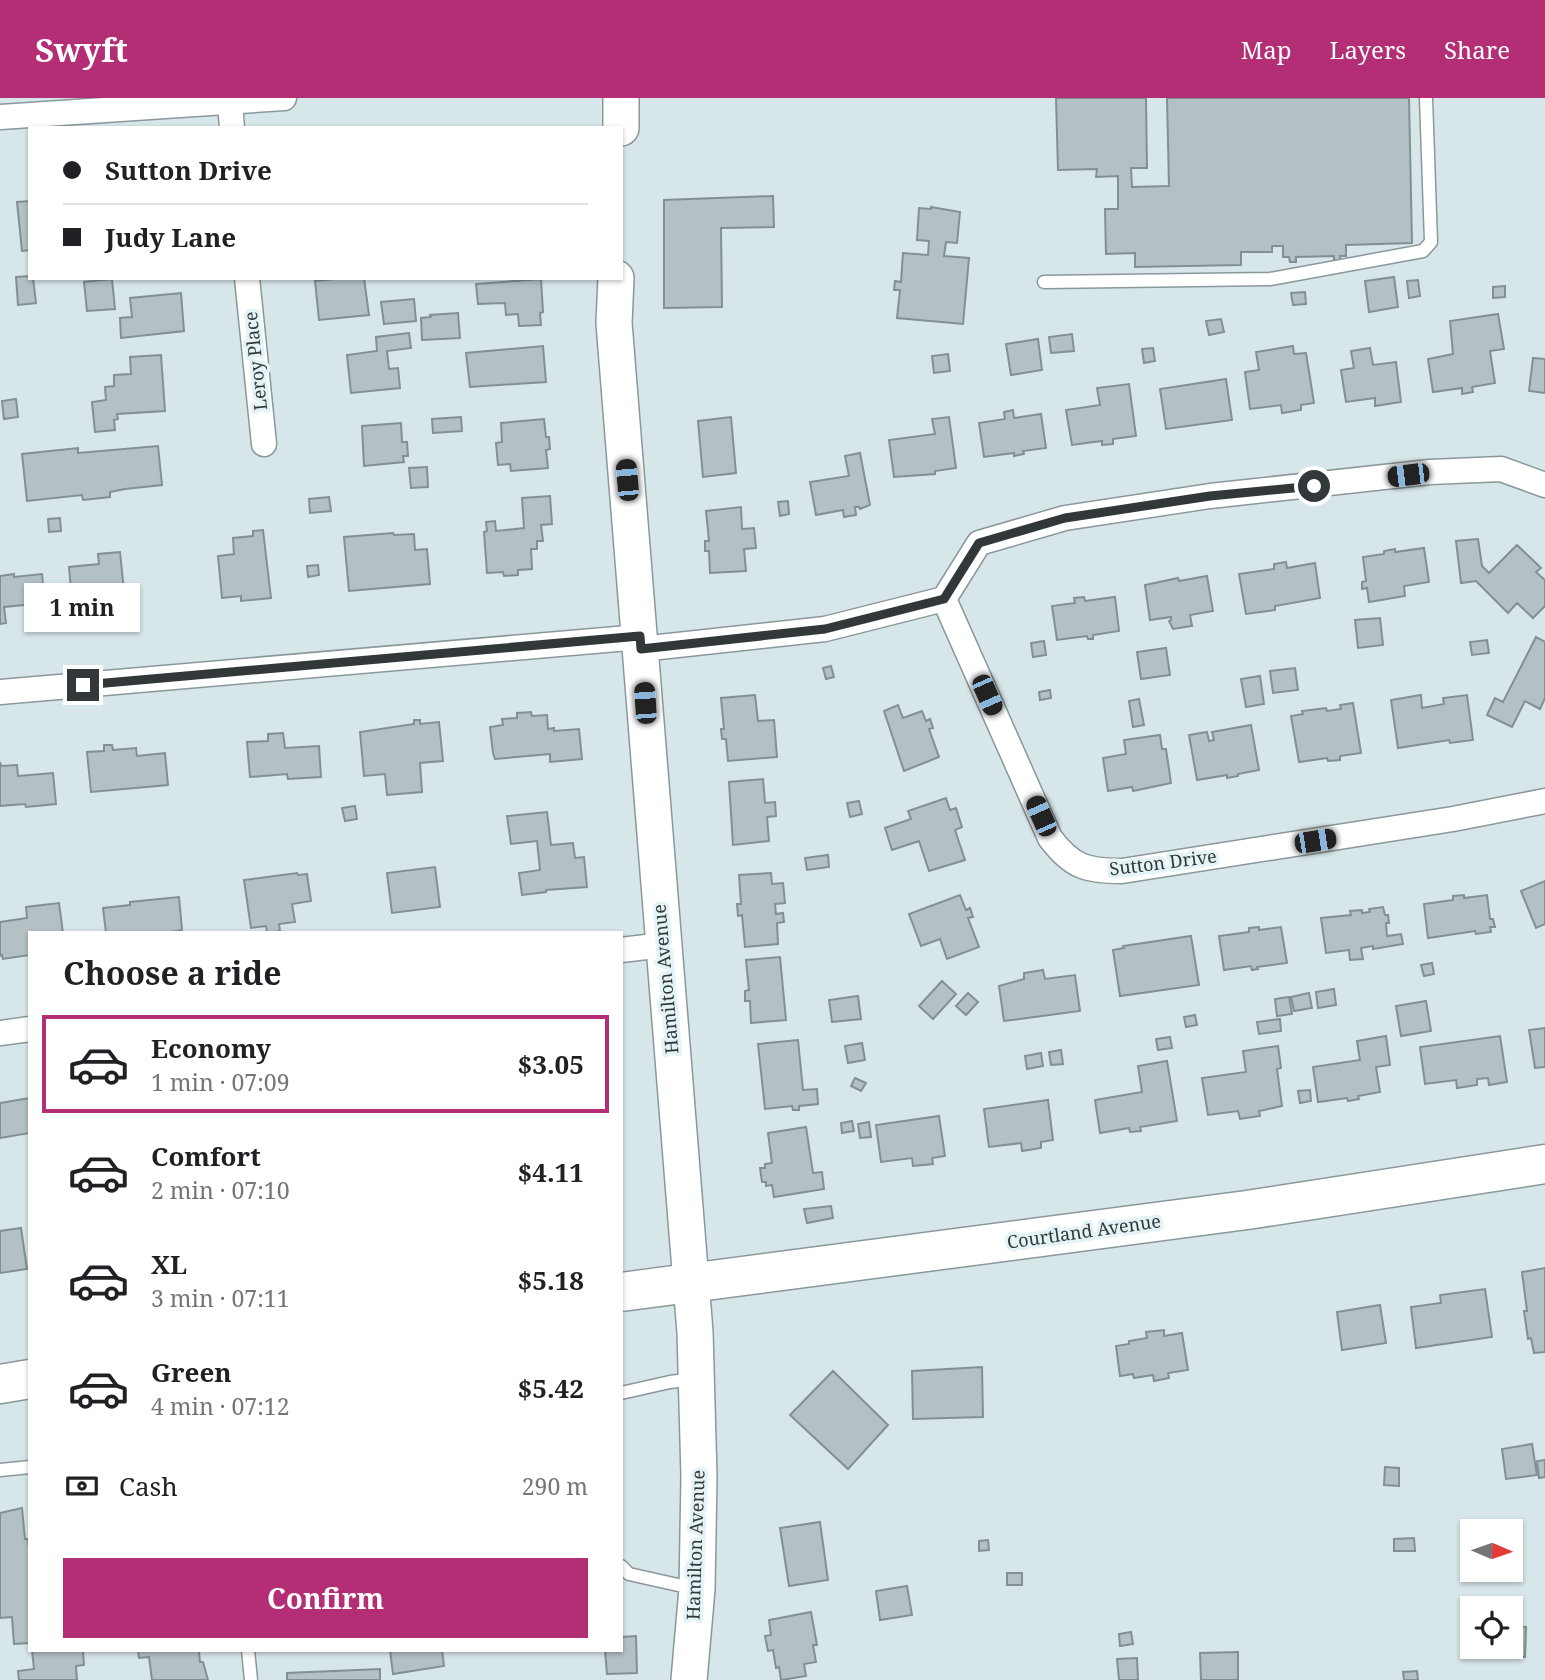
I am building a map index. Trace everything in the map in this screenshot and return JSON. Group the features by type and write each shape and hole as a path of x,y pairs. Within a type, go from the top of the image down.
{"main road":[{"name":"Courtland Avenue","path":"623,1292 1247,1210 1545,1164"},
{"path":"0,1384 28,1379"}],"street":[{"path":"0,117 284,98"},
{"path":"621,98 621,126"},
{"path":"230,103 232,126"},
{"name":"Leroy Place","path":"247,280 264,444"},
{"name":"Hamilton Avenue","path":"616,280 614,323 692,1283 697,1378 697,1589 689,1680"},
{"path":"0,692 825,629 944,599 979,543 1065,518 1210,496 1430,472 1502,469 1545,485"},
{"name":"Sutton Drive","path":"944,599 1050,838 1077,866 1097,871 1122,871 1453,819 1545,801"},
{"path":"623,950 663,945"},
{"path":"0,1033 28,1029"}],"lane":[{"path":"1044,282 1270,279 1423,251 1431,242 1426,98"},
{"path":"623,1393 670,1381 697,1378"},
{"path":"0,1470 28,1467"},
{"path":"623,1568 629,1574 697,1589"},
{"path":"248,1652 251,1680"}],"building":[{"path":"1056,98 1146,98 1147,168 1131,168 1132,187 1169,186 1167,98 1409,98 1412,243 1346,245 1346,256 1340,256 1340,261 1334,261 1334,256 1296,257 1296,262 1290,262 1289,257 1283,257 1283,246 1272,246 1272,252 1241,252 1241,265 1135,267 1135,253 1106,254 1105,209 1118,209 1118,176 1096,177 1097,169 1058,170"},
{"path":"773,196 774,227 721,228 722,307 664,308 664,200"},
{"path":"28,201 28,250 22,251 17,202"},
{"path":"931,207 960,212 957,243 946,242 944,256 969,258 963,324 897,318 900,290 894,290 895,281 901,282 903,253 928,255 929,241 917,240 919,208"},
{"path":"28,276 28,280 33,280 36,303 18,305 16,277"},
{"path":"1394,277 1398,307 1369,312 1365,281"},
{"path":"112,280 115,309 87,311 84,282"},
{"path":"364,280 369,315 319,320 315,281"},
{"path":"541,280 541,325 519,326 518,314 506,315 505,303 478,304 476,284"},
{"path":"1418,280 1420,296 1409,298 1407,281"},
{"path":"1505,286 1505,297 1493,298 1493,287"},
{"path":"1305,292 1306,304 1293,305 1291,293"},
{"path":"181,293 184,331 121,338 120,318 132,317 130,298"},
{"path":"414,299 416,321 384,324 381,302"},
{"path":"458,313 460,338 422,340 421,318"},
{"path":"1498,314 1504,349 1490,351 1495,383 1472,387 1473,392 1462,394 1462,388 1433,392 1428,359 1453,354 1450,321"},
{"path":"1221,319 1224,332 1209,335 1206,321"},
{"path":"409,333 411,348 387,351 389,369 398,368 400,388 351,393 347,355 377,351 376,337"},
{"path":"1072,334 1074,351 1051,353 1049,337"},
{"path":"1038,339 1042,370 1011,375 1006,344"},
{"path":"543,346 546,382 470,387 466,353"},
{"path":"1293,346 1294,354 1306,353 1314,403 1301,405 1301,410 1282,413 1281,405 1250,409 1245,372 1259,370 1256,352"},
{"path":"1153,348 1155,361 1144,363 1142,349"},
{"path":"1370,348 1373,365 1396,362 1401,402 1375,406 1375,398 1346,402 1341,370 1354,368 1351,351"},
{"path":"948,354 950,371 934,373 932,356"},
{"path":"161,355 165,411 117,414 118,419 114,420 115,430 95,432 92,402 106,400 105,387 114,386 114,375 131,374 130,357"},
{"path":"1533,358 1545,359 1545,393 1529,391"},
{"path":"1226,379 1232,420 1166,429 1160,389"},
{"path":"1129,384 1136,436 1113,439 1113,444 1102,445 1102,441 1072,445 1066,410 1100,405 1097,388"},
{"path":"16,399 18,417 4,419 2,401"},
{"path":"1013,410 1014,418 1041,414 1046,448 1023,451 1024,454 1014,456 1014,453 984,457 979,423 1005,419 1004,412"},
{"path":"461,417 462,431 433,433 432,419"},
{"path":"731,417 736,473 703,477 698,421"},
{"path":"949,417 956,468 935,471 935,474 894,477 889,440 935,434 932,419"},
{"path":"544,419 550,449 546,450 548,468 511,471 510,464 498,465 496,443 502,442 501,423"},
{"path":"401,423 402,442 407,442 408,456 403,456 404,462 364,466 362,426"},
{"path":"158,446 162,485 110,492 110,497 83,500 82,495 27,501 22,454 78,448 78,453"},
{"path":"860,453 870,505 860,509 855,507 856,515 844,517 843,510 816,515 810,482 849,476 845,456"},
{"path":"427,467 428,487 411,488 409,468"},
{"path":"550,496 552,524 541,525 543,541 537,541 537,549 531,549 532,569 518,570 518,575 487,573 484,532 487,531 486,522 495,521 496,531 524,528 522,498"},
{"path":"329,497 331,511 310,513 309,499"},
{"path":"788,501 789,514 780,516 778,502"},
{"path":"741,507 742,529 754,528 756,548 744,549 746,571 710,573 709,551 705,551 705,541 709,541 706,511"},
{"path":"60,518 61,531 49,532 48,519"},
{"path":"263,530 271,598 241,601 241,596 222,598 218,556 234,554 233,538 253,536 253,531"},
{"path":"414,534 415,550 427,549 430,584 349,591 344,537"},
{"path":"1478,539 1482,566 1489,573 1517,545 1541,568 1536,572 1545,580 1545,606 1533,618 1517,603 1508,613 1476,581 1461,583 1456,541"},
{"path":"1424,548 1429,582 1404,586 1405,596 1369,602 1367,588 1362,589 1362,582 1366,581 1363,557 1384,554 1384,551 1395,549 1395,552"},
{"path":"120,552 126,610 73,614 69,567 99,564 98,554"},
{"path":"1286,562 1287,568 1315,563 1320,598 1275,606 1275,610 1246,614 1239,574 1274,569 1274,564"},
{"path":"318,565 319,575 308,577 307,566"},
{"path":"14,574 14,577 42,574 45,603 4,607 6,623 0,624 0,576"},
{"path":"1207,576 1213,611 1190,615 1192,626 1173,629 1169,621 1171,617 1150,620 1145,585 1178,578 1179,581"},
{"path":"1084,597 1085,601 1115,597 1119,631 1093,635 1093,639 1088,639 1087,636 1057,640 1052,606 1075,603 1074,598"},
{"path":"1380,618 1383,645 1358,648 1355,620"},
{"path":"1536,637 1545,642 1545,698 1540,709 1525,701 1512,727 1487,715 1495,698 1503,702"},
{"path":"1487,640 1489,653 1472,655 1470,642"},
{"path":"1044,641 1046,655 1033,657 1031,643"},
{"path":"1166,648 1170,675 1141,679 1137,652"},
{"path":"831,666 834,677 826,679 823,668"},
{"path":"1295,668 1298,690 1273,693 1270,671"},
{"path":"1260,676 1264,704 1246,707 1241,679"},
{"path":"1050,690 1051,698 1040,700 1039,692"},
{"path":"755,695 758,721 774,720 777,757 728,761 726,739 722,739 721,729 724,729 721,698"},
{"path":"1421,695 1422,708 1444,704 1443,698 1467,695 1473,740 1450,743 1449,740 1398,748 1391,700"},
{"path":"1139,699 1144,725 1133,727 1129,701"},
{"path":"1353,703 1361,753 1340,756 1340,760 1328,761 1327,758 1299,762 1291,716 1303,714 1302,711 1341,709 1340,705"},
{"path":"898,705 903,718 922,711 926,721 930,719 933,728 929,729 939,757 904,771 884,711"},
{"path":"531,712 532,716 547,715 548,729 579,729 582,759 550,762 550,754 495,759 490,727 503,725 502,719 517,718 517,713"},
{"path":"414,720 420,720 420,724 439,722 443,761 420,763 422,792 387,795 385,774 364,776 360,732 414,724"},
{"path":"1251,725 1259,770 1227,778 1227,775 1197,780 1189,735 1207,732 1209,741 1214,740 1212,732"},
{"path":"283,733 285,748 319,746 321,777 288,779 287,774 250,777 247,742 268,741 268,734"},
{"path":"1160,735 1162,749 1166,749 1171,783 1133,791 1132,787 1108,791 1103,758 1126,754 1124,740"},
{"path":"104,745 112,745 113,750 136,748 137,756 165,753 168,785 91,792 87,752 104,751"},
{"path":"0,762 1,766 17,765 18,776 53,773 56,804 0,806"},
{"path":"763,779 765,803 775,802 776,816 767,817 769,841 733,845 729,782"},
{"path":"946,798 950,810 956,808 962,827 955,830 965,860 929,871 919,841 892,850 885,828 911,819 908,811"},
{"path":"859,801 862,814 850,817 847,803"},
{"path":"355,806 357,819 345,821 342,808"},
{"path":"547,812 551,845 573,843 575,858 584,857 587,887 522,895 519,873 540,870 537,841 511,844 507,816"},
{"path":"828,855 829,867 807,870 805,858"},
{"path":"435,867 440,907 392,913 387,873"},
{"path":"771,873 772,884 783,883 785,903 775,904 776,914 783,913 784,922 777,923 778,944 745,947 742,915 738,916 737,904 741,904 739,875"},
{"path":"307,874 311,901 292,904 295,922 279,924 280,931 267,931 266,926 251,928 244,880"},
{"path":"1545,881 1545,924 1536,928 1521,891"},
{"path":"960,895 966,910 970,908 973,917 968,918 979,947 947,959 940,939 921,946 909,914"},
{"path":"1464,895 1464,898 1487,895 1490,919 1493,919 1495,927 1490,927 1491,932 1476,934 1475,931 1428,938 1424,904 1453,900 1453,896"},
{"path":"179,897 182,930 106,931 103,908 130,905 130,902"},
{"path":"59,903 63,931 28,931 28,955 3,959 2,955 0,956 0,922 27,918 26,907"},
{"path":"1383,907 1385,915 1388,915 1387,936 1401,934 1403,944 1373,949 1373,946 1361,948 1363,959 1350,960 1349,950 1326,953 1321,918 1351,915 1350,911 1370,912 1369,909"},
{"path":"1259,927 1259,930 1281,927 1287,963 1252,970 1251,966 1224,970 1219,936 1249,932 1249,928"},
{"path":"1191,936 1199,985 1120,996 1113,950 1124,948 1123,946"},
{"path":"780,957 786,1020 751,1023 750,1001 745,1001 745,991 749,990 746,960"},
{"path":"1432,963 1434,974 1424,976 1421,965"},
{"path":"1043,970 1045,979 1075,975 1080,1011 1004,1021 999,986 1024,979 1024,973"},
{"path":"942,981 956,994 933,1019 919,1006"},
{"path":"1334,989 1336,1005 1318,1008 1316,992"},
{"path":"968,993 978,1002 966,1015 956,1006"},
{"path":"1309,993 1312,1008 1294,1011 1291,997"},
{"path":"858,996 861,1019 832,1022 829,1000"},
{"path":"1289,997 1292,1014 1277,1016 1275,999"},
{"path":"1426,1001 1431,1031 1401,1036 1396,1006"},
{"path":"1195,1015 1197,1025 1186,1027 1184,1017"},
{"path":"1280,1019 1281,1031 1259,1034 1257,1022"},
{"path":"1545,1028 1545,1067 1535,1068 1529,1030"},
{"path":"1386,1036 1390,1065 1376,1067 1380,1092 1358,1096 1359,1099 1348,1101 1347,1098 1318,1102 1313,1067 1360,1060 1357,1041"},
{"path":"1500,1036 1507,1082 1489,1085 1488,1078 1477,1079 1477,1085 1457,1088 1456,1080 1425,1084 1420,1047"},
{"path":"1170,1037 1172,1048 1158,1050 1156,1039"},
{"path":"798,1040 803,1090 817,1089 818,1104 799,1106 799,1110 793,1110 792,1106 765,1109 758,1044"},
{"path":"862,1043 865,1060 848,1063 845,1046"},
{"path":"1278,1046 1281,1068 1277,1069 1282,1106 1259,1111 1260,1116 1240,1119 1238,1111 1208,1115 1202,1078 1246,1072 1243,1051"},
{"path":"1061,1050 1063,1064 1051,1065 1049,1052"},
{"path":"1041,1053 1043,1066 1027,1069 1025,1056"},
{"path":"1167,1061 1177,1121 1140,1127 1141,1131 1130,1132 1129,1128 1100,1133 1095,1100 1142,1092 1138,1066"},
{"path":"855,1078 866,1083 861,1091 851,1086"},
{"path":"1310,1090 1311,1101 1300,1103 1298,1091"},
{"path":"28,1098 28,1133 0,1138 0,1103"},
{"path":"1048,1100 1053,1140 1041,1142 1041,1148 1022,1151 1021,1143 989,1147 984,1109"},
{"path":"939,1116 945,1156 932,1158 933,1164 913,1166 912,1158 881,1162 876,1125"},
{"path":"852,1121 854,1131 842,1133 841,1123"},
{"path":"869,1122 871,1137 860,1138 858,1124"},
{"path":"806,1127 813,1173 822,1172 824,1189 774,1197 772,1185 766,1186 766,1182 762,1182 760,1168 772,1163 768,1133"},
{"path":"831,1206 833,1218 807,1223 804,1209"},
{"path":"21,1228 27,1269 0,1273 0,1231"},
{"path":"1545,1268 1545,1352 1534,1353 1531,1338 1528,1339 1522,1272"},
{"path":"1485,1289 1492,1337 1416,1348 1411,1307 1441,1303 1440,1295"},
{"path":"1380,1305 1386,1343 1342,1350 1337,1312"},
{"path":"1164,1330 1164,1336 1182,1333 1188,1370 1168,1373 1169,1378 1154,1381 1153,1375 1134,1378 1133,1374 1120,1376 1116,1346 1147,1338 1146,1332"},
{"path":"982,1367 983,1417 913,1419 912,1371"},
{"path":"833,1371 888,1425 848,1469 790,1415"},
{"path":"1532,1444 1537,1475 1506,1479 1502,1449"},
{"path":"1545,1460 1545,1477 1539,1478 1537,1461"},
{"path":"1385,1467 1399,1468 1399,1486 1384,1485"},
{"path":"22,1508 25,1539 28,1539 28,1643 14,1644 12,1617 0,1618 0,1513"},
{"path":"820,1522 828,1580 789,1586 780,1528"},
{"path":"1414,1538 1415,1551 1394,1551 1394,1539"},
{"path":"988,1540 989,1550 979,1551 979,1541"},
{"path":"1007,1573 1022,1573 1022,1585 1007,1585"},
{"path":"907,1586 912,1615 880,1620 876,1591"},
{"path":"811,1612 817,1645 813,1645 816,1662 804,1664 806,1676 781,1680 773,1650 768,1651 765,1636 771,1635 769,1620"},
{"path":"1523,1627 1526,1627 1523,1657"},
{"path":"1131,1632 1133,1644 1120,1646 1119,1634"},
{"path":"636,1636 637,1673 607,1674 605,1652 623,1652 623,1637"},
{"path":"32,1652 83,1652 84,1665 76,1666 77,1680 19,1680 18,1671 34,1669"},
{"path":"138,1652 199,1652 200,1662 203,1662 208,1680 152,1680 149,1657 139,1658"},
{"path":"390,1652 442,1652 444,1666 393,1674"},
{"path":"1238,1652 1238,1680 1201,1680 1200,1653"},
{"path":"1137,1658 1138,1680 1119,1680 1117,1659"},
{"path":"380,1669 380,1680 287,1680 287,1673"},
{"path":"1417,1671 1418,1680 1404,1680 1403,1672"}],"route":[{"path":"83,685 640,636 641,649 825,629 944,599 979,543 1065,518 1210,496 1314,486"}]}
